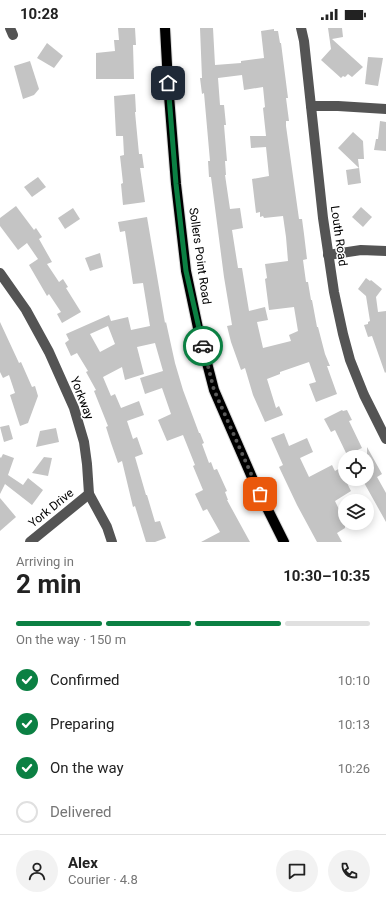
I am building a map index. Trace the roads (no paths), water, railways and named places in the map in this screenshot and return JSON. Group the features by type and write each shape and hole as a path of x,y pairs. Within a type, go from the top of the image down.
{"main road":[{"name":"Sollers Point Road","path":"165,28 168,83 179,208 186,271 198,328 214,390 254,482 284,542"}],"street":[{"name":"Louth Road","path":"302,28 328,255 343,334 350,360 364,395 386,439"},
{"path":"311,106 344,106 386,109"},
{"path":"328,255 362,250 386,251"},
{"name":"Yorkway","path":"0,273 26,310 49,352 74,408 79,423 88,464 89,494 107,527 112,542"},
{"name":"York Drive","path":"30,542 89,494"}]}
